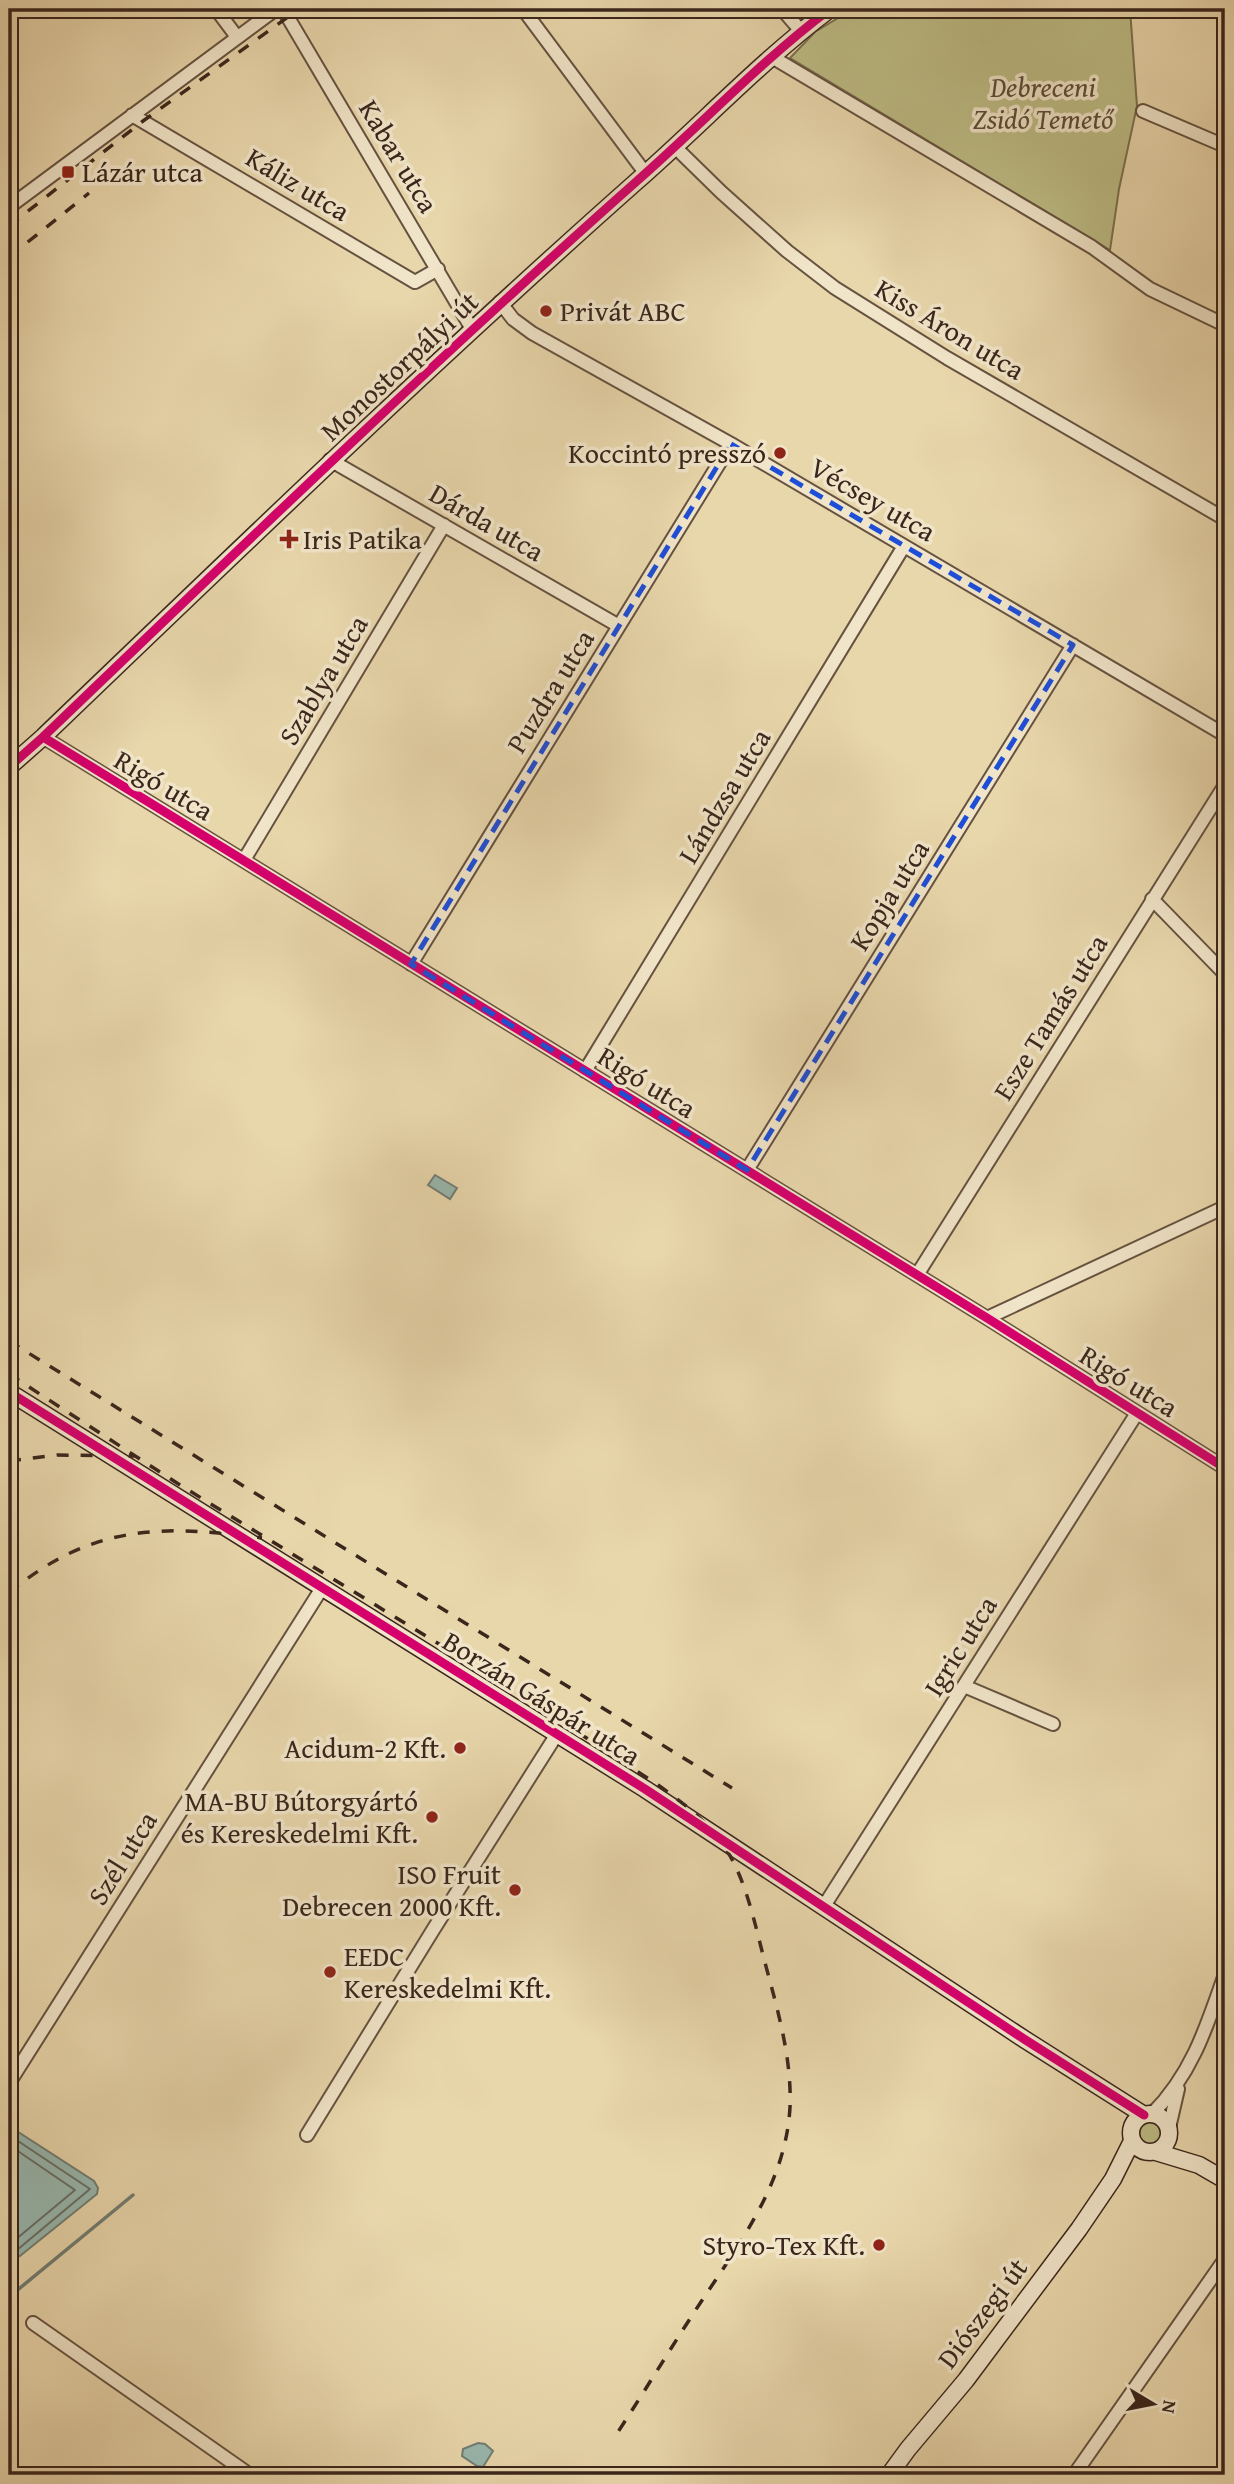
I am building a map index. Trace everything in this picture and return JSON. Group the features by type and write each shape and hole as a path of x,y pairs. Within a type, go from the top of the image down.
{"street":[{"path":"216,9 237,37"},
{"path":"9,207 276,9"},
{"name":"Kabar utca","path":"283,9 472,329"},
{"path":"523,9 646,174"},
{"path":"782,9 801,31"},
{"name":"Monostorpályi út","path":"9,767 330,460 500,302 646,174 801,31 830,9"},
{"path":"772,57 1092,247 1150,289 1225,325"},
{"path":"1143,110 1225,146"},
{"name":"Káliz utca","path":"132,115 415,282 438,269"},
{"name":"Kiss Áron utca","path":"674,146 787,251 835,288 947,358 1225,519"},
{"name":"Vécsey utca","path":"500,302 513,318 532,333 731,444 1225,735"},
{"name":"Puzdra utca","path":"411,964 731,444"},
{"name":"Dárda utca","path":"330,460 619,626"},
{"name":"Szablya utca","path":"244,860 444,526"},
{"name":"Lándzsa utca","path":"585,1071 904,546"},
{"name":"Kopja utca","path":"747,1170 1073,645"},
{"name":"Rigó utca","path":"43,737 987,1318 1225,1468"},
{"name":"Esze Tamás utca","path":"917,1275 1225,785"},
{"path":"1152,900 1225,974"},
{"path":"987,1318 1225,1207"},
{"name":"Borzán Gáspár utca","path":"9,1392 557,1734 1045,2051 1148,2114"},
{"name":"Igric utca","path":"824,1906 1138,1413"},
{"name":"Szél utca","path":"9,2083 322,1587"},
{"path":"964,1686 1053,1724"},
{"path":"307,2134 557,1734"},
{"path":"1152,2152 1162,2149 1169,2132 1180,2082 1204,2032 1225,1974"},
{"name":"Borzán Gáspár utca","path":"1045,2051 1120,2113 1131,2137"},
{"path":"1180,2082 1148,2114 1137,2119 1131,2137 1136,2147 1199,2165 1225,2180"},
{"path":"1148,2114 1166,2121 1169,2132 1199,2165"},
{"name":"Diószegi út","path":"889,2475 973,2370 1079,2229 1113,2179 1131,2137"},
{"name":"Diószegi út","path":"1113,2179 1152,2152"},
{"path":"1074,2475 1225,2259"},
{"path":"33,2323 250,2475"}],"highlighted area":[{"path":"731,444 1073,645 747,1170 411,964"}],"green space":[{"name":"Debreceni Zsidó Temető","path":"853,9 1130,9 1137,106 1119,189 1110,250 790,58 815,32"},
{"path":"1150,2120 1159,2124 1163,2133 1159,2142 1150,2146 1141,2142 1137,2133 1141,2124"}],"water":[{"path":"435,1175 457,1188 450,1199 428,1185"},
{"path":"9,2126 94,2181 98,2188 97,2194 9,2262 9,2199 13,2189 9,2179"},
{"path":"478,2443 485,2444 493,2451 483,2467 462,2456 463,2449"}],"waterway":[{"path":"9,2297 133,2195"}],"railway":[{"path":"9,226 143,121 299,9"},
{"path":"9,257 89,193"},
{"path":"9,1341 732,1788"},
{"path":"9,1374 180,1485 509,1687 658,1785 702,1820 731,1858 752,1913 782,2030 790,2088 786,2136 779,2163 756,2215 618,2432"},
{"path":"9,1461 57,1455 135,1456"},
{"path":"9,1593 68,1554 98,1542 128,1535 191,1531 262,1538"}],"cycle path":[{"path":"9,767 486,317 756,71 830,9"},
{"path":"43,737 987,1318 1225,1468"},
{"path":"9,1392 645,1789 1144,2115"}],"place":[{"name":"Lázár utca","path":"68,172"},
{"name":"Privát ABC","path":"546,311"},
{"name":"Koccintó presszó","path":"780,453"},
{"name":"Iris Patika","path":"289,539"},
{"name":"Acidum-2 Kft.","path":"460,1748"},
{"name":"MA-BU Bútorgyártó és Kereskedelmi Kft.","path":"432,1817"},
{"name":"ISO Fruit Debrecen 2000 Kft.","path":"515,1890"},
{"name":"EEDC Kereskedelmi Kft.","path":"330,1972"},
{"name":"Styro-Tex Kft.","path":"879,2245"}]}
